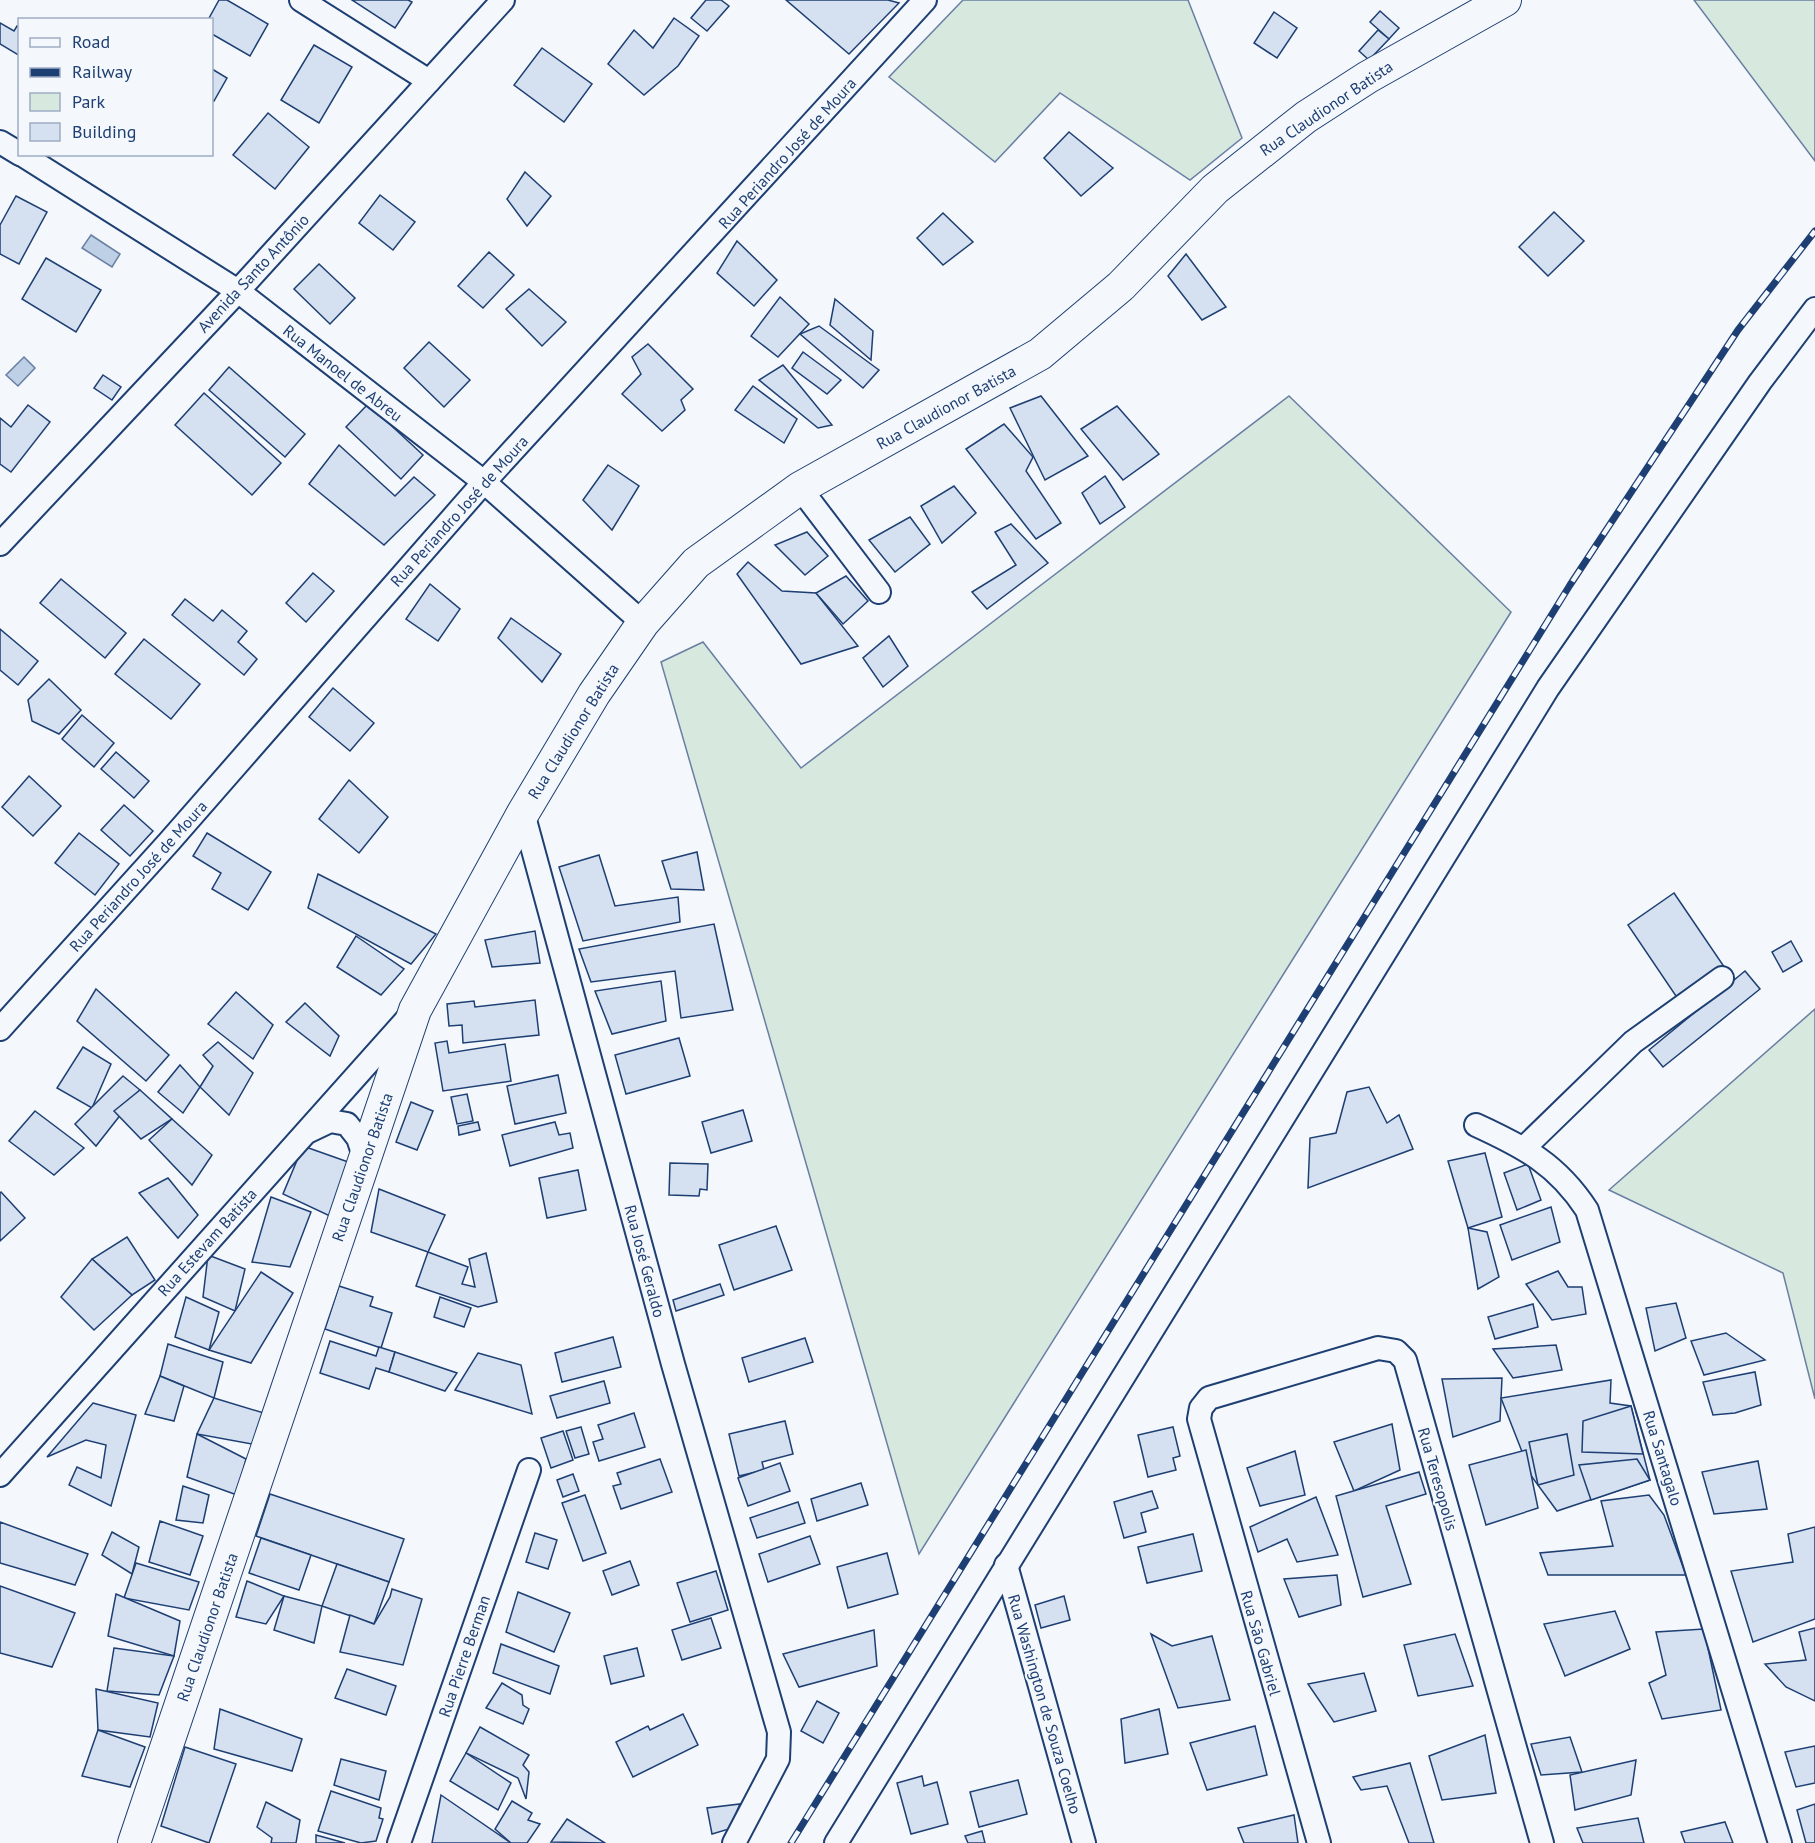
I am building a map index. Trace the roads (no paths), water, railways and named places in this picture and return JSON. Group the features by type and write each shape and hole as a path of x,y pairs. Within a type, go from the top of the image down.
{"main road":[{"name":"Rua Claudionor Batista","path":"134,1843 415,1010 523,813 594,694 642,623 696,564 800,488 1040,354 1121,286 1207,197 1256,156 1368,77 1505,0"}],"street":[{"path":"302,0 429,81"},
{"name":"Avenida Santo Antônio","path":"4,533 238,291 503,0"},
{"name":"Rua Periandro José de Moura","path":"0,1029 169,842 484,482 926,0"},
{"name":"Rua Manoel de Abreu","path":"0,142 18,153"},
{"name":"Rua Manoel de Abreu","path":"23,156 238,291 484,482 642,623"},
{"path":"836,1843 1548,688 1760,382 1815,309"},
{"path":"800,488 879,592"},
{"name":"Rua José Geraldo","path":"523,813 673,1364 774,1706 779,1732 778,1758 734,1843"},
{"path":"1525,1147 1633,1042 1722,978"},
{"name":"Rua Estevam Batista","path":"0,1475 415,1010"},
{"path":"303,1135 330,1121 347,1124 358,1138 365,1159"},
{"name":"Rua Santagalo","path":"1476,1125 1525,1147 1574,1190 1587,1210 1780,1843"},
{"name":"Rua Teresopolis","path":"1204,1442 1199,1419 1201,1408 1209,1398 1378,1348 1396,1351 1405,1360 1542,1843"},
{"name":"Rua São Gabriel","path":"1204,1442 1318,1843"},
{"name":"Rua Pierre Berman","path":"399,1843 528,1470"},
{"name":"Rua Washington de Souza Coelho","path":"1006,1565 1084,1843"}],"water":[{"path":"91,235 120,254 112,267 82,248"},
{"path":"24,357 35,368 18,386 6,375"}],"railway":[{"path":"791,1843 1570,585 1738,330 1815,231"}]}
